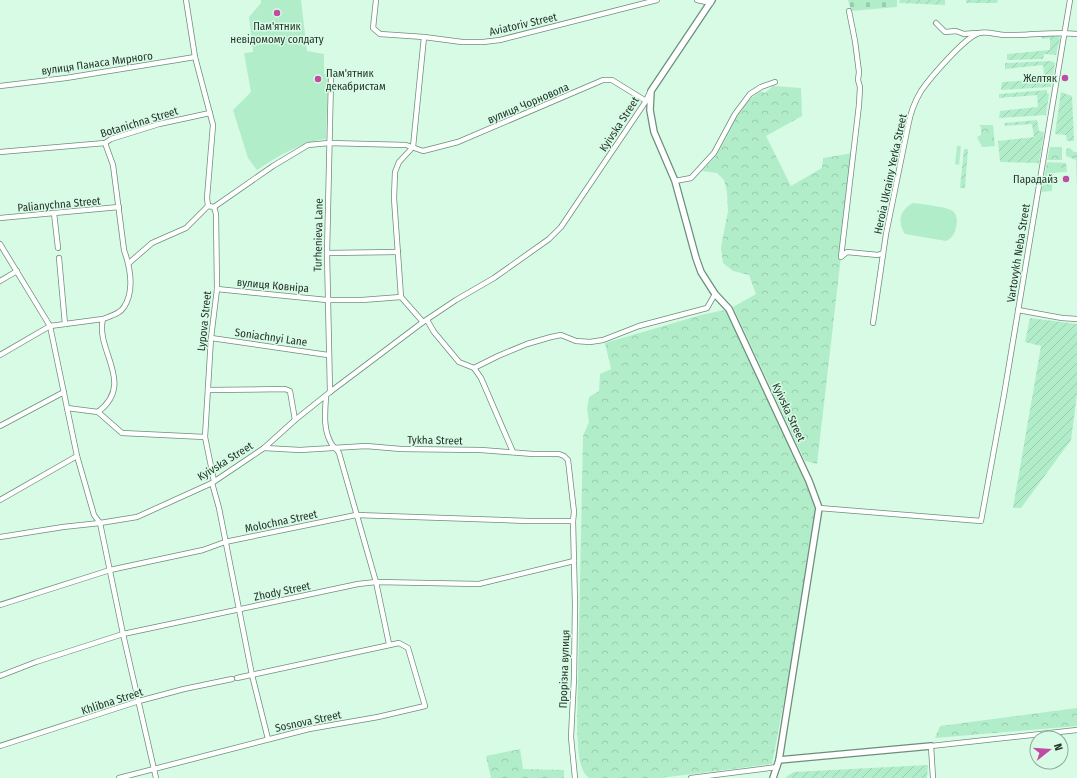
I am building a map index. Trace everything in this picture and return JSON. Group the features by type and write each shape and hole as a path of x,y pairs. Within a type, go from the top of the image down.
{"street":[{"path":"186,0 195,57 213,124 206,198 208,206"},
{"name":"Aviatoriv Street","path":"376,0 373,28 380,34 424,37 462,42 500,40 657,0"},
{"path":"697,0 712,2"},
{"name":"Vartovykh Neba Street","path":"819,508 981,521 1004,395 1070,0"},
{"name":"Kyivska Street","path":"0,537 137,517 213,482 264,448 295,420 330,392 425,321 456,300 494,278 549,239 561,227 646,101 651,90 712,2"},
{"path":"849,11 855,41 860,93 841,257 847,252 878,255 884,253"},
{"path":"936,23 945,32 956,31 964,34 987,32 1005,36 1065,33 1077,34"},
{"name":"Heroia Ukrainy Yerka Street","path":"873,323 884,253 909,119 921,92 954,51 969,38 979,33"},
{"path":"424,37 413,147 399,162 395,172 394,198 401,298 425,321 459,362 474,368 481,378 513,452"},
{"name":"вулиця Панаса Мирного","path":"0,86 66,78 195,57"},
{"name":"Turhenieva Lane","path":"330,392 327,253 331,78"},
{"name":"вулиця Чорновола","path":"214,207 280,162 308,146 329,143 406,145 423,152 458,142 603,80 612,80 646,101"},
{"path":"675,181 691,178 714,153 735,114 750,94 761,87 775,82"},
{"name":"Kyivska Street","path":"651,90 650,110 654,132 675,181 698,265 715,294 729,309 732,315 809,481 819,508 779,760 774,778"},
{"name":"Botanichna Street","path":"0,152 105,143 111,139 159,124 210,113"},
{"path":"0,355 50,326 103,319 117,314 124,308 129,296 129,263 124,250 113,165 105,143"},
{"path":"208,206 214,207"},
{"path":"129,263 152,243 186,228 208,206"},
{"name":"Lypova Street","path":"214,207 216,214 216,289 210,338 205,437 252,675 268,739"},
{"name":"Palianychna Street","path":"0,218 119,208"},
{"path":"54,213 58,248"},
{"path":"0,244 50,326 77,456 94,515 100,523 123,634 156,778"},
{"path":"327,253 398,252"},
{"path":"59,258 65,324"},
{"path":"0,281 17,271"},
{"name":"вулиця Ковніра","path":"216,289 327,300"},
{"path":"474,368 498,356 551,336 562,335 576,341 590,342 603,340 638,326 707,308 715,294"},
{"path":"327,300 401,298"},
{"name":"Vartovykh Neba Street","path":"1018,310 1062,318 1077,319"},
{"path":"98,412 106,406 115,380 102,331 103,319"},
{"name":"Soniachnyi Lane","path":"210,338 328,354"},
{"path":"208,390 285,389 290,391 295,420"},
{"path":"0,426 64,392"},
{"path":"237,678 389,644 376,582 339,453 334,448 327,434 325,424 326,396"},
{"path":"67,408 98,412 122,433 205,437"},
{"name":"Tykha Street","path":"264,448 300,450 366,446 559,454 568,460 574,512 573,521"},
{"path":"0,500 77,456"},
{"name":"Molochna Street","path":"0,605 110,570 203,550 226,542 356,515 528,521 573,521"},
{"name":"Прорізна вулиця","path":"573,521 575,605 570,737 575,778"},
{"name":"Zhody Street","path":"0,676 36,662 123,634 358,584 376,582 478,584 574,561"},
{"name":"Sosnova Street","path":"119,778 309,729 378,717 425,706 408,648 399,643 389,644"},
{"name":"Khlibna Street","path":"0,746 139,701 184,689 232,679"},
{"path":"779,760 931,746 1077,730"},
{"path":"931,746 933,778"},
{"path":"691,778 777,767"}],"green space":[{"path":"261,0 301,0 307,51 324,54 324,74 328,74 326,139 299,146 257,170 248,158 233,110 251,92 244,53 253,52 249,17 261,3"},
{"path":"848,0 897,0 897,7 851,11"},
{"path":"900,0 945,0 945,5 899,3"},
{"path":"966,0 998,0 997,3 966,3"},
{"path":"1042,35 1057,35 1060,38 1056,55 1044,54 1043,59 1007,60 1007,54 1050,50 1050,38 1042,39"},
{"path":"1051,61 1055,63 1051,87 1001,90 1002,82 1045,79 1043,65 1005,69 1005,63"},
{"path":"773,86 801,88 802,116 766,136 791,186 822,168 823,158 853,153 817,464 805,461 733,307 756,294 749,275 733,271 723,263 721,247 728,211 727,192 724,180 717,173 702,171 715,157 739,112 745,104 761,91 765,93"},
{"path":"1047,90 1047,94 1049,94 1046,115 999,118 1000,111 1038,107 1037,95 999,98 999,94"},
{"path":"1061,92 1072,96 1074,141 1067,141 1066,135 1055,134"},
{"path":"1037,120 1039,131 1044,132 1039,163 1000,162 998,141 1034,137 1032,124 1005,126 1004,123"},
{"path":"979,125 993,125 995,146 982,147 977,137 981,135 981,127"},
{"path":"957,146 961,146 959,165 955,164"},
{"path":"1050,147 1062,147 1062,160 1047,160"},
{"path":"1070,148 1074,152 1077,152 1077,189 1076,160 1066,156 1066,149"},
{"path":"964,149 968,149 965,188 960,188"},
{"path":"1047,162 1066,163 1067,172 1053,173 1052,191 1041,192"},
{"path":"913,203 953,211 956,215 957,222 955,232 952,237 946,241 905,234 901,225 901,216 905,209"},
{"path":"729,309 819,508 817,528 772,764 660,778 589,778 585,774 580,762 577,727 583,436 589,422 587,409 589,397 599,391 600,374 611,369 605,343 701,315"},
{"path":"1030,318 1077,324 1077,394 1071,440 1021,508 1013,508 1041,346 1025,342"},
{"path":"1077,708 1077,726 935,738 940,726"},
{"path":"520,749 523,769 564,770 564,778 491,778 486,756"},
{"path":"928,765 927,778 786,778 794,772"}],"place":[{"name":"Пам'ятник невідомому солдату","path":"277,13"},
{"name":"Желтяк","path":"1065,78"},
{"name":"Пам'ятник декабристам","path":"318,79"},
{"name":"Парадайз","path":"1066,179"}]}
